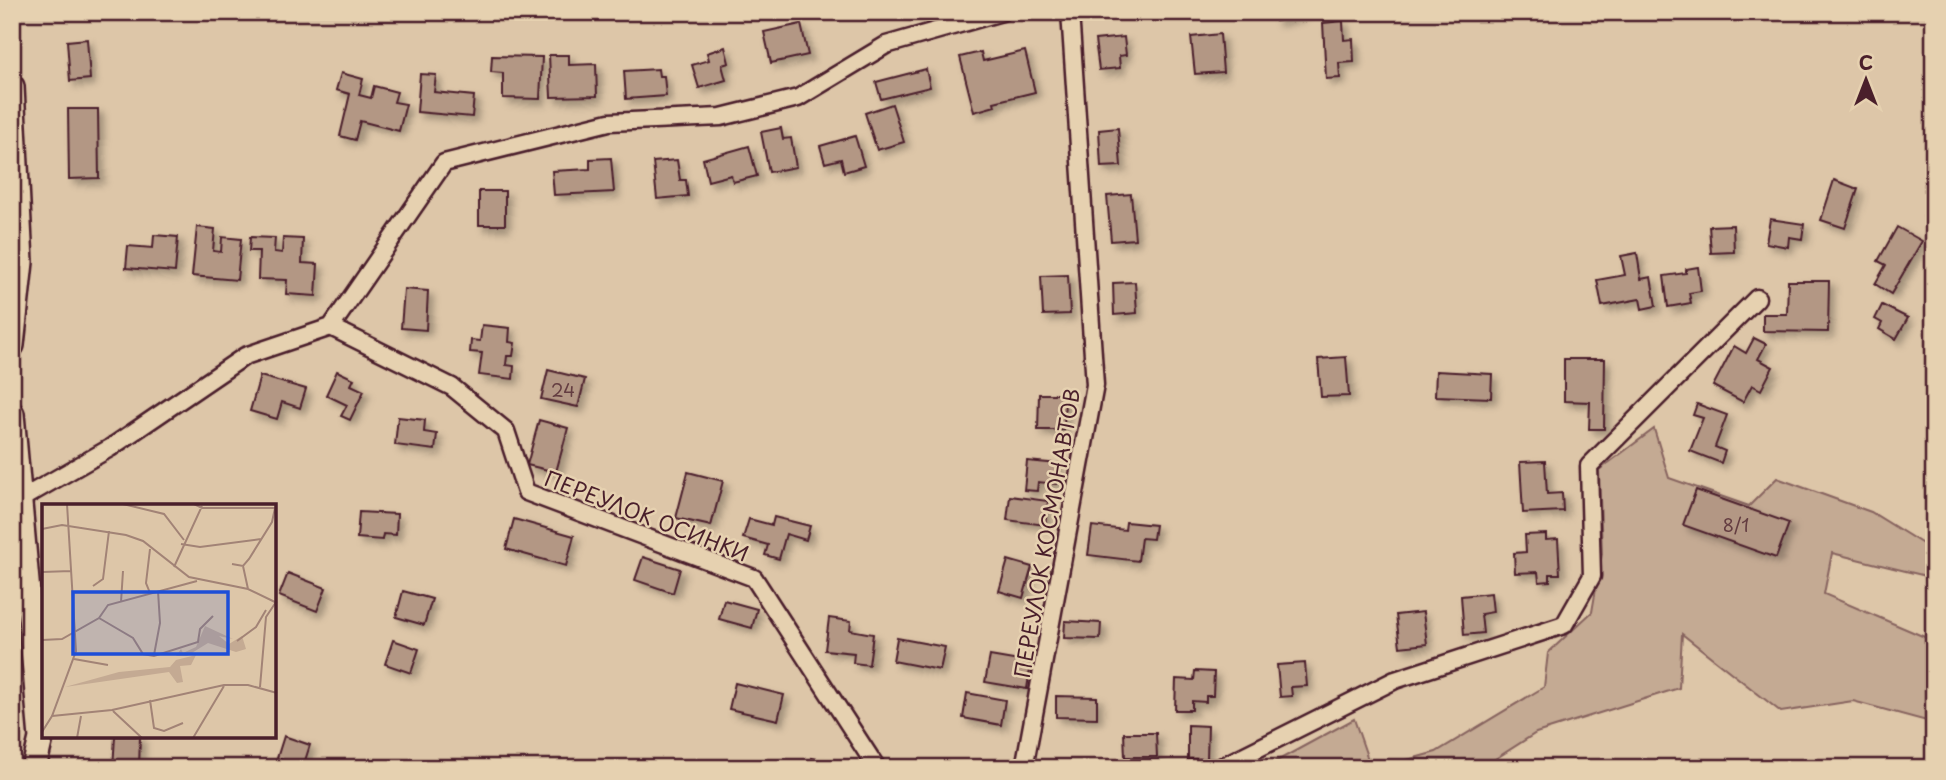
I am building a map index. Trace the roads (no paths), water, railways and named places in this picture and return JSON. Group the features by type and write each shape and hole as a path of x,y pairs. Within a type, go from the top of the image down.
{"street":[{"path":"16,502 110,448 246,356 331,327 444,163 610,122 721,117 798,98 886,46 965,17 1002,12"},
{"name":"ПЕРЕУЛОК КОСМОНАВТОВ","path":"1024,768 1095,384 1070,12"},
{"path":"12,87 21,262 12,345"},
{"path":"1219,768 1395,680 1564,625 1592,576 1588,466 1757,298"},
{"name":"ПЕРЕУЛОК ОСИНКИ","path":"331,327 452,387 506,431 526,492 754,578 877,768"},
{"path":"12,414 16,502 41,738 34,768"}]}
